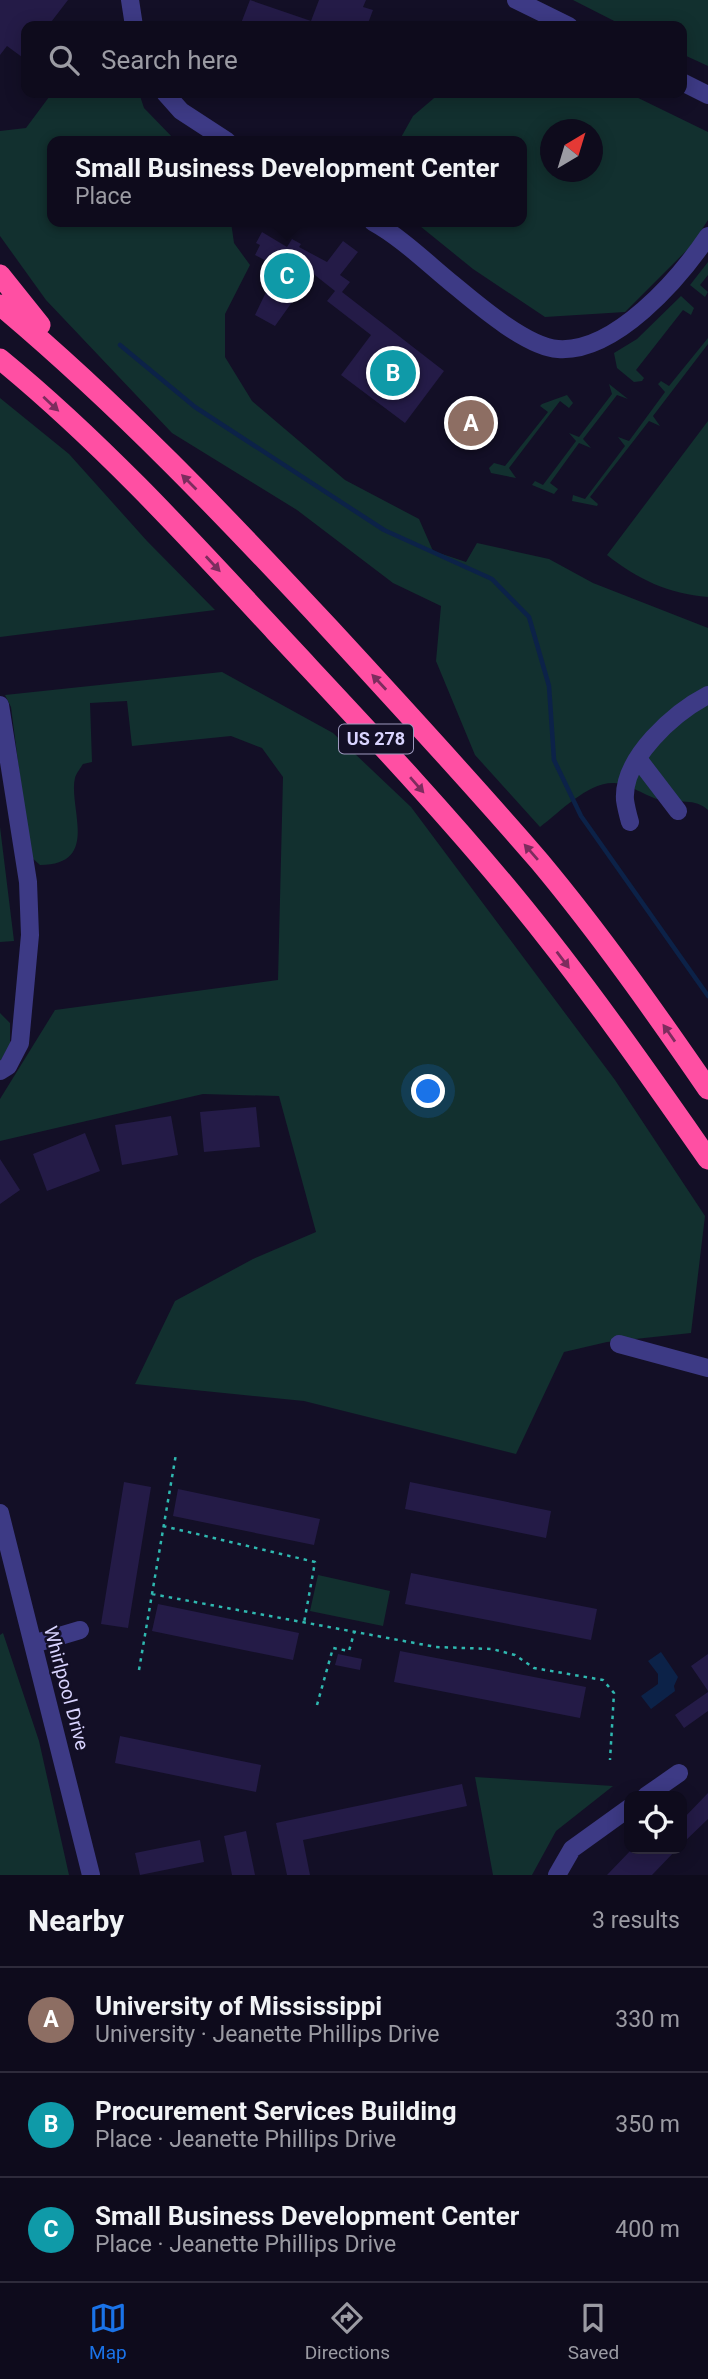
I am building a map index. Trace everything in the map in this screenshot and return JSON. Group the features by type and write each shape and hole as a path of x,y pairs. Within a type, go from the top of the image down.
{"highway":[{"path":"0,275 27,311 115,407"},
{"name":"US 278","path":"0,304 115,407 262,556 438,746 542,865 656,1014 708,1089"},
{"name":"US 278","path":"0,361 28,382 106,455 209,560 413,781 513,895 636,1056 708,1159"}],"street":[{"path":"130,0 133,21"},
{"path":"516,0 559,21"},
{"path":"687,84 708,95"},
{"path":"169,98 181,111 219,136"},
{"path":"379,227 517,333 558,349 598,341 619,330 672,281 708,236"},
{"path":"629,822 625,797 639,760 662,727 682,709 708,695"},
{"path":"0,705 28,882 30,935 20,1043 8,1066 0,1071"},
{"path":"639,760 678,811"},
{"path":"619,1345 708,1368"},
{"name":"Whirlpool Drive","path":"0,1513 6,1568 33,1644 91,1875"},
{"path":"33,1644 80,1630"},
{"path":"653,1791 679,1773"},
{"path":"556,1875 572,1849 624,1812"}],"path":[{"path":"139,1670 176,1454"},
{"path":"163,1526 315,1562 303,1624"},
{"path":"152,1594 436,1647 492,1649 515,1655 534,1668 603,1680 614,1693 610,1760"},
{"path":"317,1706 333,1648 349,1651 354,1633"}],"green space":[{"path":"573,0 708,0 708,66 687,56 687,21 614,21"},
{"path":"48,98 141,98 144,108 171,136 47,136 47,227 232,227 234,243 250,265 225,314 225,357 252,401 345,480 419,519 433,551 466,562 477,543 549,559 593,583 708,628 708,810 692,802 655,798 620,784 604,784 575,799 540,827 475,755 436,661 441,606 393,583 297,510 172,433 46,300 0,236 0,131 26,128"},
{"path":"434,98 638,98 708,132 708,220 691,246 625,312 545,317 473,269 421,227 527,227 527,136 402,136 413,116"},
{"path":"708,262 708,275 700,285 708,292 705,297 690,285"},
{"path":"681,296 694,308 691,315 683,310 636,370 644,378 642,381 634,382 617,368 614,353 637,339"},
{"path":"708,338 708,344 653,416 660,426 649,421 590,497 597,506 572,501 573,495 585,499 625,446 618,437 629,441 665,392 658,384 661,381 669,386"},
{"path":"609,384 628,399 617,395 583,439 591,448 579,443 550,483 558,489 554,494 532,485 535,481 543,485 576,441 569,433 579,437 612,394"},
{"path":"567,395 573,403 569,408 560,401 509,468 516,478 491,473 489,468 494,463 505,466 548,412 540,406"},
{"path":"0,398 69,454 147,541 215,610 0,637"},
{"path":"708,421 708,597 680,593 654,584 607,555"},
{"path":"222,672 333,733 411,807 615,1080 705,1216 691,1333 607,1342 564,1352 516,1454 304,1401 135,1384 175,1301 253,1259 316,1232 279,1096 203,1094 0,1141 0,1099 55,1010 278,980 283,777 262,748 231,736 132,746 127,701 90,703 92,762 83,764 75,778 78,832 76,845 70,855 59,862 40,865 30,856 11,707 5,695"},
{"path":"0,827 14,941 0,942"},
{"path":"0,1013 10,1023 10,1044 0,1062"},
{"path":"318,1575 390,1591 383,1626 310,1611"},
{"path":"3,1633 39,1741 69,1875 0,1875 0,1635"},
{"path":"475,1777 613,1786 556,1831 532,1875 493,1875"}],"water":[{"path":"661,1652 678,1677 675,1691 651,1709 641,1696 658,1684 658,1674 648,1661"}],"building":[{"path":"0,0 68,0 52,21 21,21 21,56 7,46 0,55"},
{"path":"250,0 311,21 242,21"},
{"path":"319,0 366,0 363,7 373,10 369,21 311,21"},
{"path":"262,232 287,247 292,239 301,244 299,247 327,262 343,241 358,252 340,275 350,282 342,292 444,371 405,423 341,375 371,335 327,301 335,291 306,268 291,295 295,298 275,326 255,315 278,267 255,255 260,245 256,243"},
{"path":"256,1107 260,1147 204,1152 200,1112"},
{"path":"171,1116 178,1155 122,1165 115,1125"},
{"path":"85,1133 100,1171 47,1191 33,1154"},
{"path":"0,1159 20,1190 0,1204"},
{"path":"124,1482 151,1487 128,1628 101,1624"},
{"path":"410,1482 551,1511 546,1538 405,1509"},
{"path":"178,1489 320,1519 314,1545 173,1516"},
{"path":"411,1573 597,1609 591,1640 405,1604"},
{"path":"158,1604 299,1633 293,1660 152,1631"},
{"path":"400,1651 586,1687 580,1718 394,1682"},
{"path":"338,1654 362,1659 360,1670 335,1665"},
{"path":"708,1654 708,1691 691,1666"},
{"path":"708,1692 708,1711 684,1728 675,1715"},
{"path":"120,1736 261,1765 256,1792 115,1763"},
{"path":"462,1784 467,1806 303,1840 310,1875 287,1875 276,1823"},
{"path":"708,1793 708,1819 687,1839 687,1815"},
{"path":"246,1831 255,1875 232,1875 224,1836"},
{"path":"200,1840 204,1862 140,1875 135,1853"},
{"path":"627,1854 672,1854 652,1875 607,1875"}],"waterway":[{"path":"120,345 195,407 384,530 492,579 529,617 549,686 554,760 581,816 708,996"}],"place":[{"name":"Small Business Development Center","path":"287,276"},
{"name":"Procurement Services Building","path":"393,373"},
{"name":"University of Mississippi","path":"471,423"}]}
